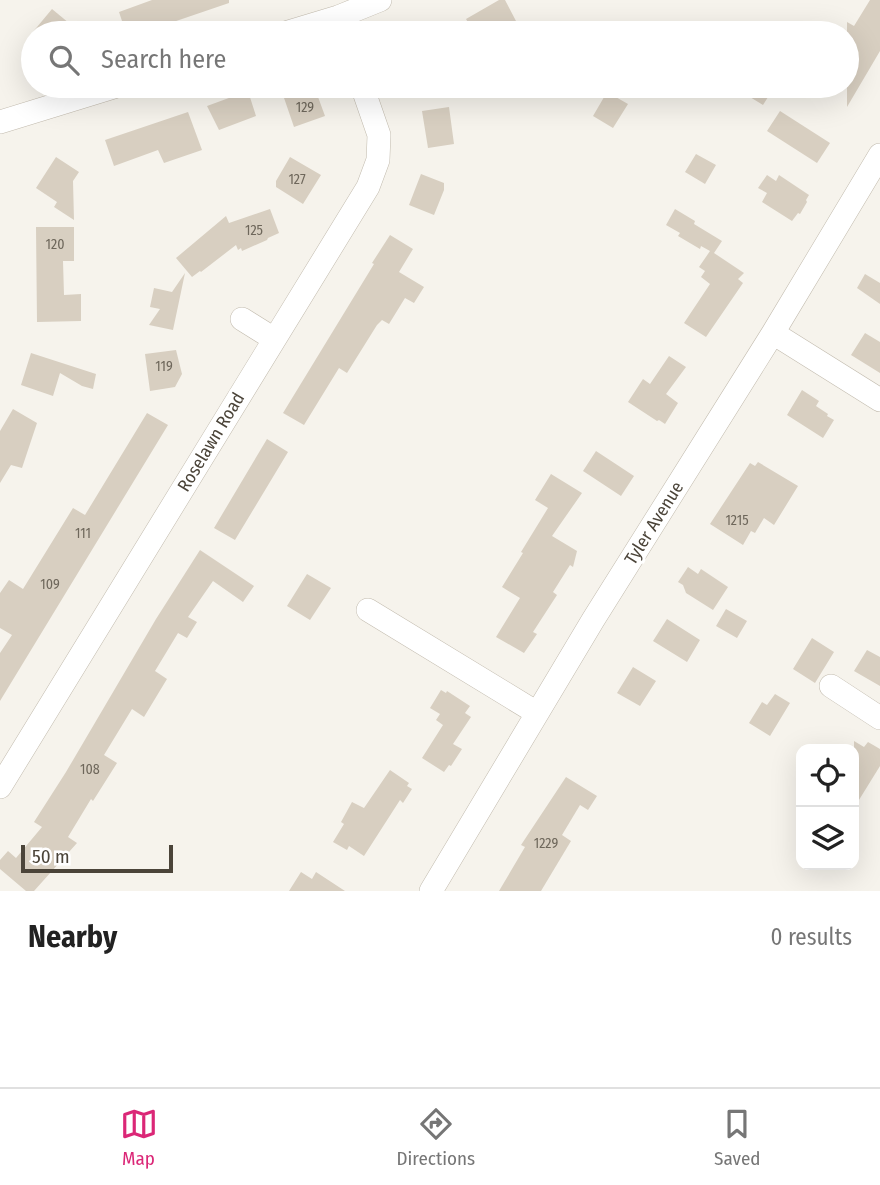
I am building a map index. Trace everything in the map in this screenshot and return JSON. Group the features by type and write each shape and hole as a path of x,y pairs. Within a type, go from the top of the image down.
{"street":[{"path":"347,21 380,0"},
{"path":"0,122 78,98"},
{"name":"Roselawn Road","path":"0,787 368,187 378,160 379,135 366,98"},
{"name":"Tyler Avenue","path":"430,891 880,155"},
{"path":"242,319 274,339"},
{"path":"773,333 880,400"},
{"path":"368,610 537,713"},
{"path":"831,686 880,718"}],"building":[{"path":"152,0 229,0 229,3 176,21 122,21 119,12"},
{"path":"499,0 505,0 516,21 467,21 466,19"},
{"path":"870,0 880,0 880,51 859,87 859,21"},
{"path":"52,9 66,21 42,21"},
{"path":"229,98 250,98 256,116 219,130 207,106"},
{"path":"284,98 318,98 325,116 294,127"},
{"path":"604,98 618,98 628,104 613,128 593,116"},
{"path":"752,98 767,98 763,105"},
{"path":"449,107 454,144 428,148 422,111"},
{"path":"780,111 830,143 817,163 767,131"},
{"path":"188,112 202,150 164,163 158,150 114,166 105,140"},
{"path":"696,154 716,165 705,184 685,172"},
{"path":"56,157 79,172 73,181 74,220 54,207 57,202 36,188"},
{"path":"290,157 321,175 303,204 276,187 276,181"},
{"path":"421,174 444,183 434,215 409,205"},
{"path":"767,175 776,181 779,175 809,195 800,214 792,221 762,202 767,193 758,188"},
{"path":"270,209 279,233 267,240 242,251 241,248 238,250 236,245 192,277 176,258 226,216 229,223"},
{"path":"675,209 722,241 714,253 744,273 738,279 743,283 706,337 684,323 710,284 701,277 705,271 699,267 710,251 701,246 700,249 678,236 680,233 666,225"},
{"path":"36,227 74,227 74,261 63,261 64,295 81,294 81,321 37,322"},
{"path":"390,235 413,249 399,272 424,287 414,303 405,298 389,324 382,320 377,325 347,373 339,368 304,425 283,413"},
{"path":"185,273 173,330 149,325 160,309 150,307 154,288 172,292"},
{"path":"865,274 880,283 880,304 857,288"},
{"path":"865,333 880,342 880,373 851,355"},
{"path":"176,350 182,374 175,387 150,391 145,354"},
{"path":"31,353 96,374 93,389 60,373 53,396 21,385"},
{"path":"669,356 686,367 666,394 678,403 665,424 628,402 643,379 650,384"},
{"path":"802,390 819,401 816,406 834,420 823,438 787,415"},
{"path":"13,409 37,423 22,468 11,465 0,483 0,431"},
{"path":"147,413 168,425 0,701 0,653 12,635 0,628 0,593 9,580 23,589 73,508 85,515"},
{"path":"267,439 288,452 235,540 214,528"},
{"path":"596,451 634,476 621,496 583,471"},
{"path":"758,462 798,486 774,525 764,518 755,533 751,531 743,545 710,524 750,463 755,466"},
{"path":"551,474 582,493 552,536 577,551 573,567 570,565 553,592 557,595 533,632 537,634 524,653 496,637 520,598 502,587 548,508 535,500"},
{"path":"200,550 254,586 243,602 213,581 188,617 197,622 187,638 178,633 155,671 167,679 144,717 132,709 104,755 117,763 68,837 77,843 34,891 26,891 0,869 0,860 8,851 16,858 42,827 34,822"},
{"path":"688,567 698,574 701,569 728,587 713,610 686,593 683,585 678,582"},
{"path":"307,574 331,588 310,620 287,606"},
{"path":"726,609 747,621 737,638 716,626"},
{"path":"667,619 700,640 687,662 653,641"},
{"path":"812,638 834,652 815,683 793,669"},
{"path":"867,650 880,657 880,686 854,671"},
{"path":"633,667 656,681 640,706 617,693"},
{"path":"441,690 470,706 465,713 471,717 453,744 462,749 444,772 422,758 443,725 436,720 440,714 430,708"},
{"path":"775,694 790,703 770,736 749,723 762,702 767,705"},
{"path":"868,742 880,749 880,766 859,800 859,744 864,747"},
{"path":"390,770 409,783 407,786 412,789 403,803 400,800 364,856 349,846 347,850 333,842 344,824 341,822 352,802 364,808"},
{"path":"566,777 597,796 588,810 580,805 562,835 571,841 541,891 499,891 525,847 521,845"},
{"path":"301,872 312,879 316,872 345,891 289,891"}]}
